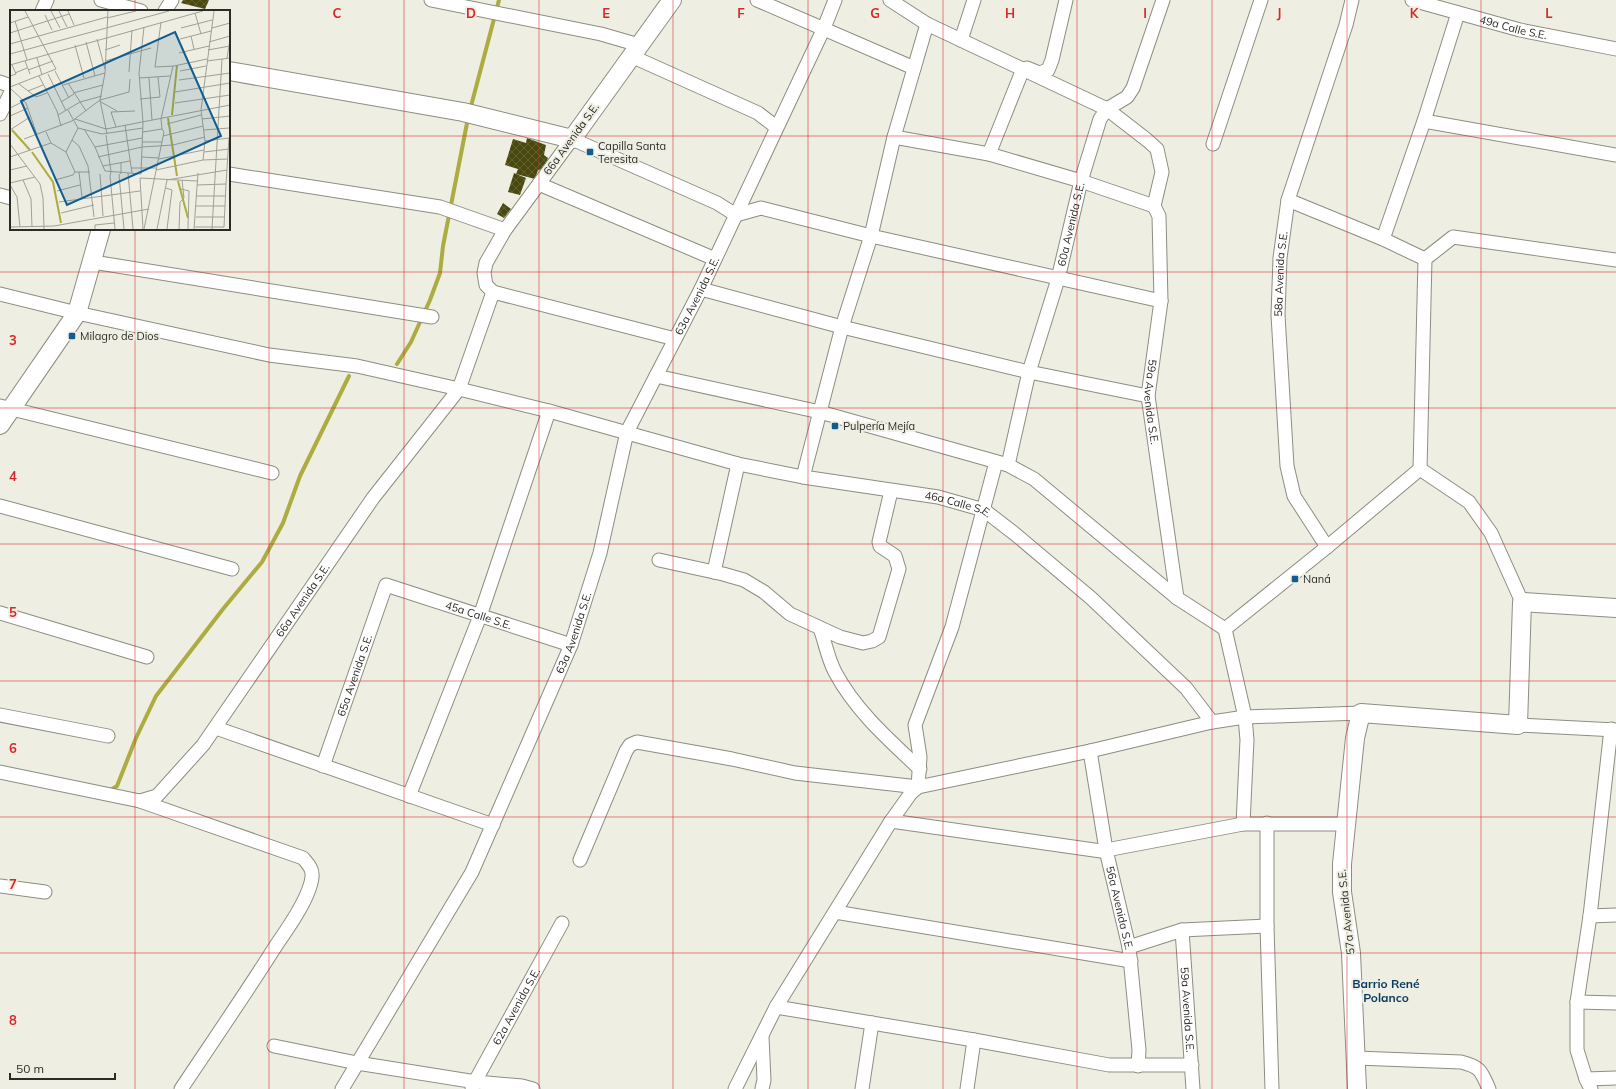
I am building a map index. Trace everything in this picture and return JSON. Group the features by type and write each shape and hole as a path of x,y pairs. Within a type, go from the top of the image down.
{"street":[{"path":"42,10 47,0"},
{"path":"101,0 137,10"},
{"path":"166,10 172,0"},
{"path":"431,0 601,34 758,113 776,127"},
{"name":"66a Avenida S.E.","path":"140,802 157,796 203,745 373,498 459,389 489,288 484,273 486,263 505,230 672,0"},
{"path":"757,0 914,68"},
{"name":"63a Avenida S.E.","path":"342,1089 472,872 571,645 600,553 627,432 701,289 776,127 824,28 835,0"},
{"path":"890,0 927,24 1107,109 1157,149 1162,172 1154,206 989,154 894,137"},
{"path":"961,40 974,0"},
{"path":"1022,69 1027,68 1040,73 1048,70 1052,60 1066,0"},
{"path":"1107,109 1127,97 1133,88 1163,0"},
{"path":"1213,144 1261,0"},
{"name":"58a Avenida S.E.","path":"1328,547 1294,496 1287,466 1278,315 1280,258 1288,200 1346,25 1352,0"},
{"name":"49a Calle S.E.","path":"1412,0 1520,30 1616,49"},
{"path":"1383,239 1424,121 1458,13"},
{"path":"803,477 842,327 871,236 894,137 927,24"},
{"path":"989,154 1022,69"},
{"path":"230,71 463,112 572,139 717,203 736,215 761,208 871,236 1161,302"},
{"path":"0,82 10,86"},
{"path":"0,114 10,94"},
{"name":"60a Avenida S.E.","path":"918,787 920,757 915,725 952,627 984,510 1002,464 1058,279 1080,182 1100,119 1107,109"},
{"path":"1424,121 1616,155"},
{"path":"230,174 440,207 505,230"},
{"path":"539,184 715,259"},
{"path":"0,195 10,198"},
{"path":"1288,200 1383,239 1425,259"},
{"name":"59a Avenida S.E.","path":"1154,206 1159,216 1161,302 1148,396 1176,598"},
{"path":"0,424 5,407 77,313 93,262 101,230"},
{"path":"1425,259 1453,237 1616,260"},
{"path":"1225,629 1328,547 1420,469 1425,259"},
{"path":"93,262 432,317"},
{"path":"489,288 675,339"},
{"path":"701,289 842,327 1029,372 1148,396"},
{"name":"46a Calle S.E.","path":"0,294 77,313 269,355 357,366 459,389 549,411 738,464 803,477 938,497 984,510 1021,539 1102,609 1186,688 1212,722"},
{"path":"656,376 820,412 1002,464 1034,480 1176,598 1225,629 1245,717 1247,740 1243,824"},
{"path":"5,407 272,473"},
{"path":"409,796 480,616 549,411"},
{"path":"714,572 738,464"},
{"path":"1420,469 1469,502 1491,533 1522,602 1518,725"},
{"path":"659,560 744,580 764,592 790,614 840,638 863,643 872,641 879,637 899,569 895,556 880,546 879,542 891,491"},
{"path":"0,506 232,569"},
{"name":"45a Calle S.E.","path":"386,585 571,645"},
{"name":"65a Avenida S.E.","path":"323,766 386,585"},
{"path":"1522,602 1616,608"},
{"path":"0,613 148,657"},
{"path":"820,628 834,671 850,696 876,728 920,769"},
{"path":"580,860 626,751 630,746 637,742 732,759 795,773 918,787 1090,751 1212,722 1245,717 1361,713 1518,725 1614,730 1590,916 1577,1002 1577,1050 1588,1084 1616,1078"},
{"name":"57a Avenida S.E.","path":"1357,1089 1351,953 1342,892 1342,864 1355,738 1361,713"},
{"path":"0,715 108,736"},
{"path":"216,728 493,825"},
{"name":"56a Avenida S.E.","path":"1090,751 1106,850 1129,947 1139,1050 1138,1066"},
{"path":"0,772 140,802 303,858 311,868 312,876 308,890 296,914 256,978 181,1089"},
{"path":"735,1089 776,1007 891,821 911,793 918,787"},
{"path":"891,821 1101,851 1243,824 1345,824"},
{"path":"1267,823 1267,926 1272,1089"},
{"path":"0,886 45,892"},
{"path":"835,912 1131,961"},
{"path":"1590,916 1616,915"},
{"name":"62a Avenida S.E.","path":"474,1085 562,923"},
{"path":"1129,947 1182,930 1267,926"},
{"name":"59a Avenida S.E.","path":"1182,930 1193,1089"},
{"path":"1577,1002 1616,1003"},
{"path":"776,1007 974,1040 1109,1065 1192,1066"},
{"path":"862,1089 872,1024"},
{"path":"762,1036 764,1080 762,1089"},
{"path":"967,1089 974,1040"},
{"path":"274,1046 474,1085 522,1086 534,1089"},
{"path":"1356,1058 1461,1062 1475,1065 1483,1075 1490,1089"}],"building":[{"path":"183,0 209,0 205,9 181,3"},
{"path":"527,138 546,145 544,155 548,158 544,169 538,170 535,179 516,174 518,169 505,165 513,139 526,143"},
{"path":"514,173 526,178 520,195 508,192"},
{"path":"503,203 511,209 504,218 497,214"}],"waterway":[{"path":"470,110 499,0"},
{"path":"397,364 411,342 430,300 440,273 443,246 468,118"},
{"path":"109,791 117,786 136,738 156,696 223,609 262,562 283,523 300,476 349,376"}],"place":[{"name":"Capilla Santa Teresita","path":"590,152"},
{"name":"Milagro de Dios","path":"72,336"},
{"name":"Pulpería Mejía","path":"835,426"},
{"name":"Naná","path":"1295,579"}],"district":[{"name":"Barrio René Polanco","path":"1386,990"}]}
